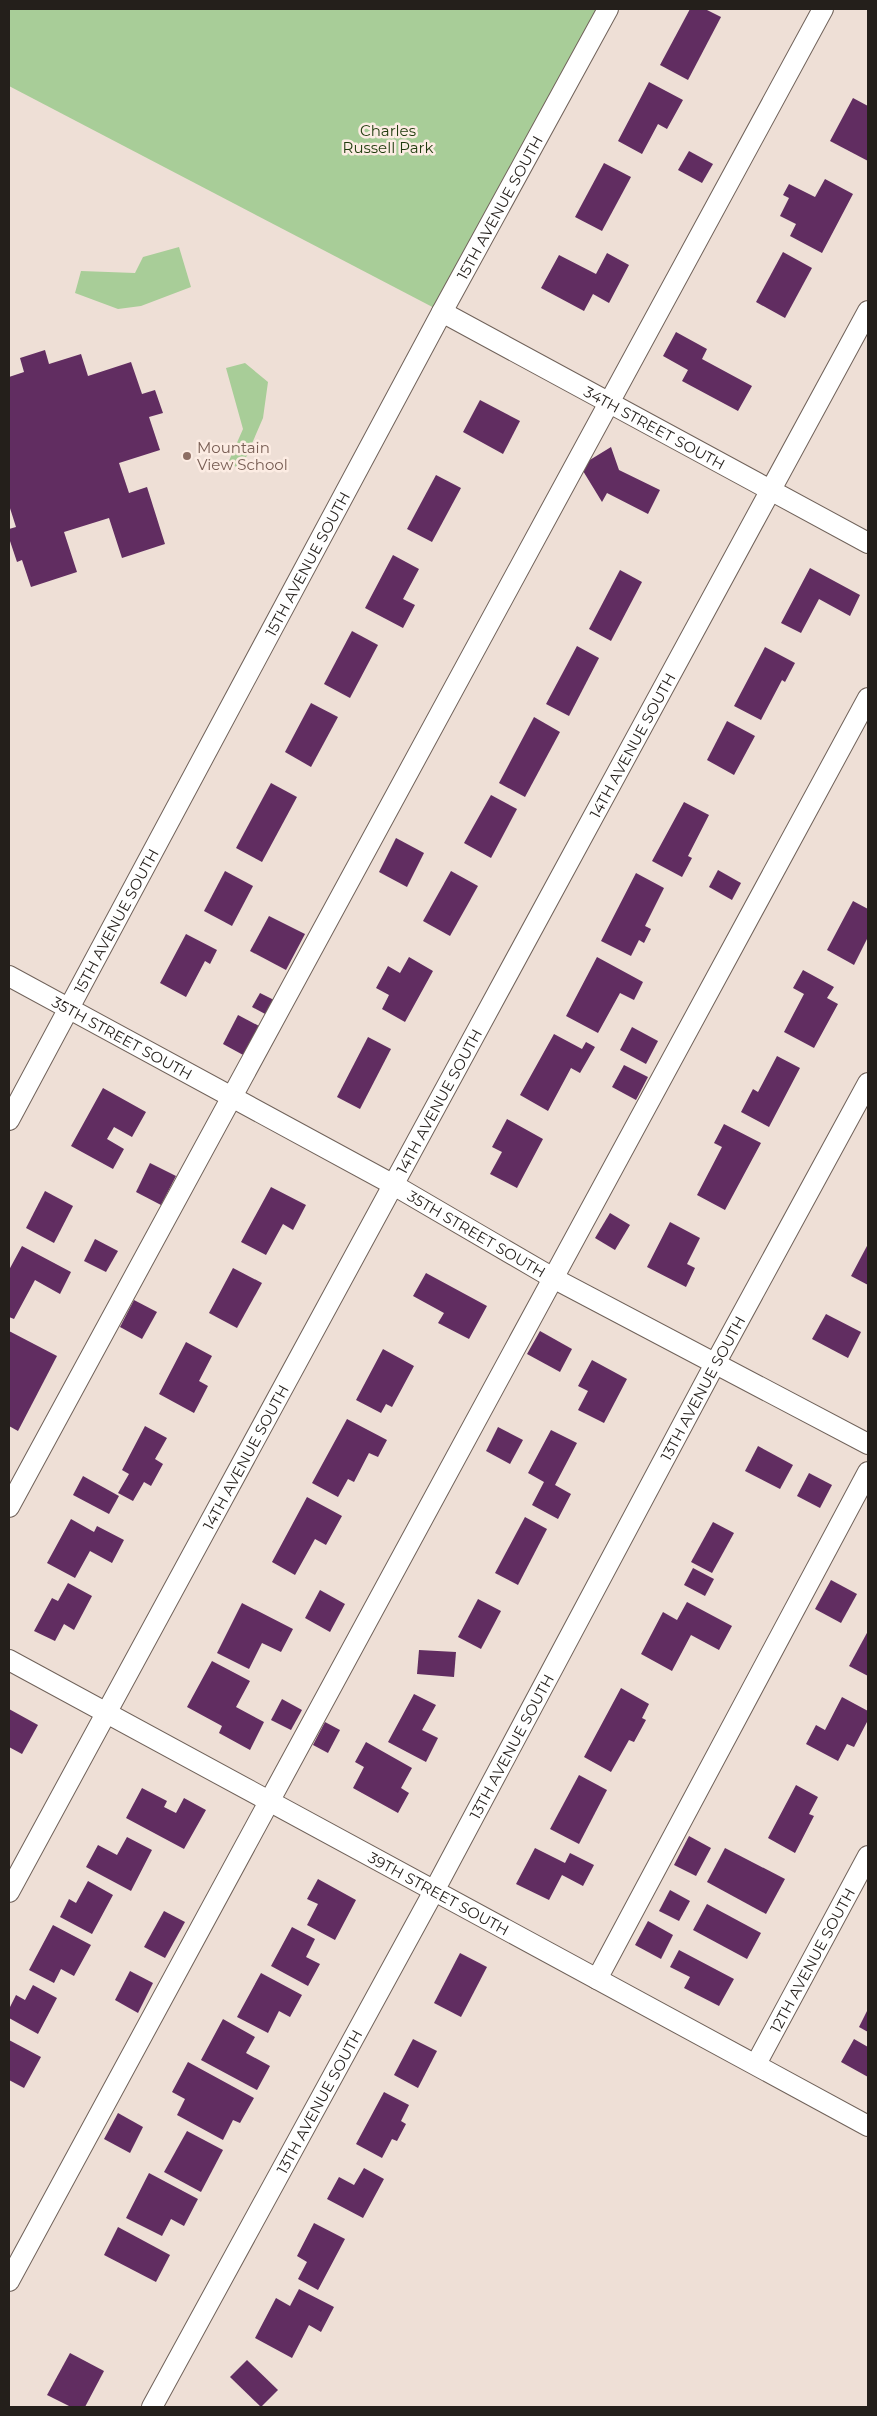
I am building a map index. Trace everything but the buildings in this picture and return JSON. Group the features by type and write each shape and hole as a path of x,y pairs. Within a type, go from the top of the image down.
{"street":[{"name":"15TH AVENUE SOUTH","path":"9,1120 442,312 608,9"},
{"path":"9,1507 823,9"},
{"name":"14TH AVENUE SOUTH","path":"9,1892 868,311"},
{"name":"34TH STREET SOUTH","path":"442,312 868,543"},
{"path":"9,2280 868,698"},
{"name":"35TH STREET SOUTH","path":"9,976 392,1184 553,1278 716,1362 868,1444"},
{"name":"13TH AVENUE SOUTH","path":"156,2406 434,1891 716,1362 868,1083"},
{"path":"597,1979 868,1472"},
{"name":"39TH STREET SOUTH","path":"9,1660 868,2126"},
{"name":"12TH AVENUE SOUTH","path":"756,2064 868,1856"}],"green space":[{"name":"Charles Russell Park","path":"9,9 606,9 442,312 9,86"},
{"path":"179,247 191,287 141,306 118,309 75,293 81,271 135,273 143,257"},
{"path":"245,363 268,382 263,418 241,469 228,463 243,429 226,368"}],"place":[{"name":"Mountain View School","path":"187,456"}]}
